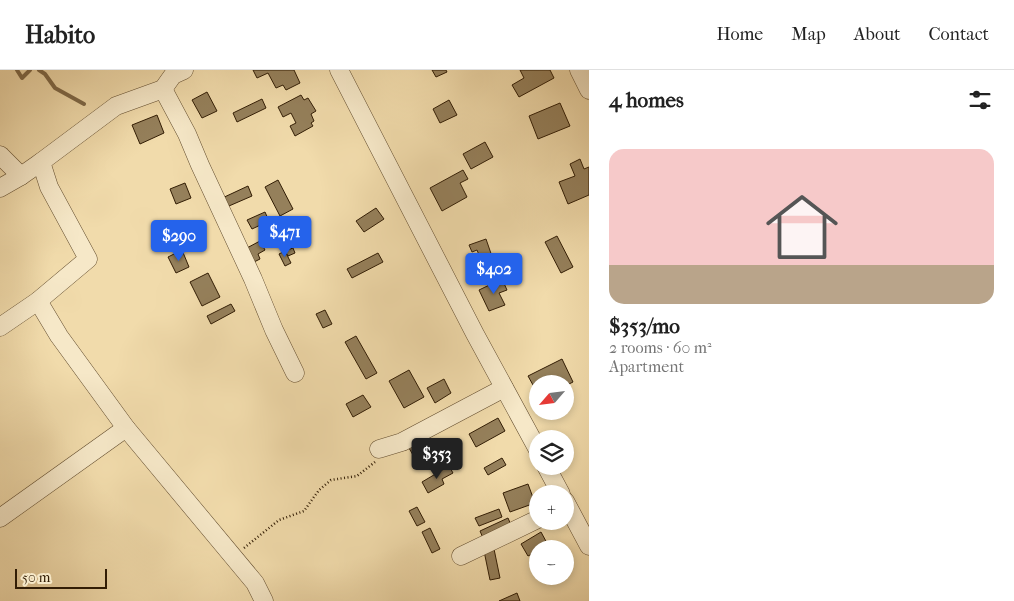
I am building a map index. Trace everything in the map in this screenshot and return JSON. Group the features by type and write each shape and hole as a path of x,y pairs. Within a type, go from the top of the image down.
{"street":[{"path":"0,188 41,162 116,106 163,88 173,75 184,70"},
{"path":"338,70 529,434"},
{"path":"579,70 589,90"},
{"path":"163,88 187,134 295,373"},
{"path":"0,156 21,176"},
{"path":"0,328 38,302 88,259 49,187 41,162"},
{"path":"38,302 59,336 126,428 233,556 254,583 264,601"},
{"path":"379,449 402,442 504,388"},
{"path":"0,518 126,428"},
{"path":"574,518 589,546"},
{"path":"461,556 529,524"}],"path":[{"path":"233,556 279,520 304,511 319,490 331,480 357,476 375,464 379,449"}],"building":[{"path":"253,70 294,70 300,83 286,90 283,85 276,88 268,73 257,78"},
{"path":"432,70 446,70 447,72 436,77"},
{"path":"520,70 550,70 554,78 519,97 512,85 524,78"},
{"path":"207,92 217,111 202,118 192,100"},
{"path":"301,95 304,100 308,98 316,111 311,114 314,121 311,123 313,126 295,136 290,126 296,123 291,113 283,117 278,107"},
{"path":"262,99 266,108 237,122 233,113"},
{"path":"449,100 457,115 440,123 433,109"},
{"path":"560,103 570,126 538,139 529,116"},
{"path":"157,115 164,133 140,144 132,125"},
{"path":"485,142 493,157 471,169 463,154"},
{"path":"580,159 584,169 589,167 589,195 568,204 559,182 575,176 570,164"},
{"path":"463,170 468,179 460,183 467,197 442,211 430,188"},
{"path":"278,180 293,209 280,216 265,187"},
{"path":"185,183 191,198 176,204 170,189"},
{"path":"248,186 252,196 222,209 218,200"},
{"path":"376,208 384,219 364,232 356,221"},
{"path":"265,212 269,221 252,229 247,220"},
{"path":"557,236 573,267 561,273 545,242"},
{"path":"486,239 496,268 486,272 477,250 472,252 469,245"},
{"path":"260,241 265,250 258,254 260,259 252,263 245,249"},
{"path":"293,248 295,253 288,256 285,251"},
{"path":"182,250 189,267 176,273 168,257"},
{"path":"285,251 291,263 285,266 279,254"},
{"path":"378,253 383,262 352,278 347,269"},
{"path":"208,273 220,297 202,306 190,282"},
{"path":"502,279 507,290 499,293 505,305 489,311 479,290"},
{"path":"231,304 235,311 211,324 207,316"},
{"path":"325,310 332,324 323,328 316,314"},
{"path":"356,336 377,373 366,379 345,342"},
{"path":"562,359 570,375 530,375"},
{"path":"409,370 424,397 404,408 389,381"},
{"path":"444,379 451,393 435,403 427,388"},
{"path":"363,395 371,407 353,417 346,404"},
{"path":"498,418 505,431 476,447 469,434"},
{"path":"417,444 425,458 417,462 409,448"},
{"path":"502,458 506,465 488,475 484,468"},
{"path":"449,466 453,473 442,479 444,484 428,493 422,482"},
{"path":"528,484 529,505 510,512 503,493"},
{"path":"417,507 425,522 417,526 409,511"},
{"path":"499,509 502,517 479,526 475,518"},
{"path":"508,518 511,525 483,538 480,531"},
{"path":"430,528 440,549 432,553 422,532"},
{"path":"541,532 545,540 529,540 528,556 521,544"},
{"path":"494,549 500,578 490,580 484,551"},
{"path":"517,593 520,601 499,601"}],"waterway":[{"path":"17,70 22,78 30,70"},
{"path":"39,70 45,74 55,88 84,104"}]}
